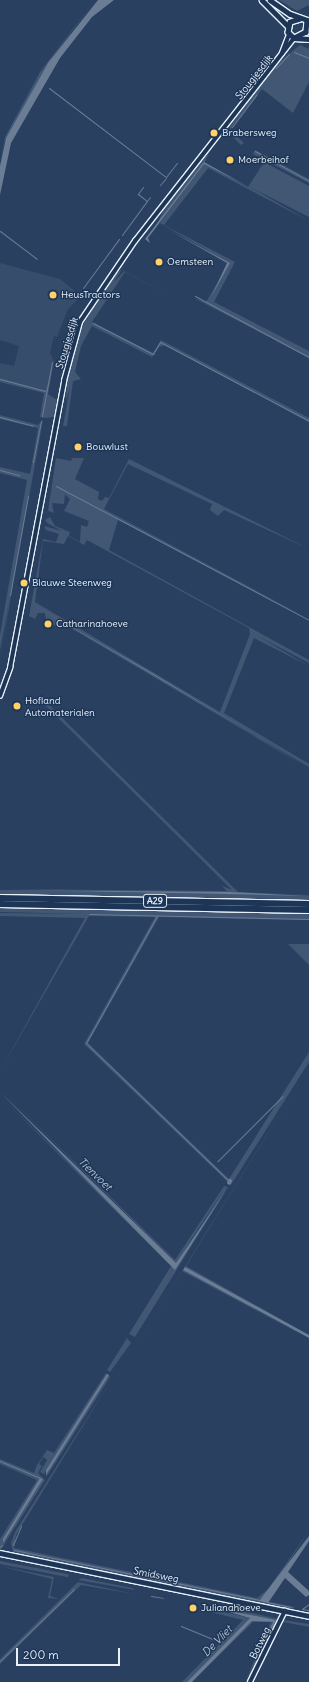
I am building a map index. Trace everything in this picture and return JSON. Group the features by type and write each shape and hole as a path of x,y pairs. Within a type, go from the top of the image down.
{"highway":[{"name":"A29","path":"0,898 309,904"},
{"name":"A29","path":"0,904 309,910"}],"main road":[{"path":"262,0 288,24 299,37"},
{"path":"270,0 295,16 302,18 308,30 299,37"},
{"path":"288,24 302,18"},
{"path":"288,24 290,35 309,38"},
{"name":"Smidsweg","path":"0,1553 309,1616"}],"street":[{"name":"Stougjesdijk","path":"282,54 290,35"},
{"name":"Stougjesdijk","path":"0,696 18,629 63,389 79,325 135,241 282,54 299,37"},
{"name":"Botweg","path":"250,1682 285,1610"}],"shaded area":[{"path":"95,0 47,65 5,140 0,166 5,137 40,72"},
{"path":"98,0 114,0 92,17 60,58 11,143 0,195 0,166 6,138 48,63"},
{"path":"279,0 309,0 309,5 297,11"},
{"path":"300,45 309,49 309,82 293,113 262,89 230,130 230,126 279,62"},
{"path":"230,130 244,143 241,145 230,134"},
{"path":"255,150 309,179 309,183 253,154"},
{"path":"209,153 205,162 156,226 167,203"},
{"path":"204,162 247,186 204,164 148,238 150,243 145,239"},
{"path":"264,162 309,186 309,217 250,187 309,221 208,168 164,225 235,262 214,302 309,351 309,358 194,298 206,302 229,263 160,223 204,164 248,187"},
{"path":"167,229 230,263 211,297 227,263"},
{"path":"0,263 60,279 81,296 68,309 57,337 54,336 50,353 54,361 45,390 0,378 0,363 14,366 19,346 0,340"},
{"path":"123,268 114,282 124,271 182,302 125,272 92,322 153,353 161,340 309,418 309,422 165,345 159,347 152,357 92,326 81,346 75,372 81,379 73,381 67,426 63,426 70,387 66,401 67,380 80,330 110,280"},
{"path":"54,361 48,394 57,400 54,417 40,417 44,393 0,382 0,378 45,390"},
{"path":"0,415 38,425 43,420 0,657 10,596 0,650 0,635 27,480 0,473 0,467 30,474 38,428 0,419"},
{"path":"56,458 71,461 72,458 84,458 75,479 99,492 98,499 102,501 105,497 109,498 129,459 309,549 224,510 218,516 210,510 212,504 128,464 104,509 309,619 118,520 109,550 309,660 309,663 256,635 309,666 254,638 224,713 309,764 309,767 163,681 309,769 59,621 55,626 46,620 45,613 38,613 35,619 29,616 43,539 56,542 59,534 46,530 44,526 62,531 47,523 45,520 50,517 55,526 70,532 69,536 80,542 81,525 87,527 89,521 64,511 70,499 65,494 64,504 52,503 54,513 48,511","holes":["68,536 84,545 87,540 249,628 250,634 220,712 35,602 43,541 64,544"]},
{"path":"35,606 152,673 309,768 155,676"},
{"path":"40,696 238,892 309,895 0,889 227,891 222,886 232,890 38,698"},
{"path":"0,890 309,895 309,899 0,894"},
{"path":"0,890 229,892 309,896 225,894"},
{"path":"0,908 309,914 309,920 159,917 88,1043 229,1179 309,1052 309,1062 231,1185 84,1044 155,917 89,916 0,1071 85,918 0,916 0,913 89,914 0,912"},
{"path":"288,944 309,944 309,965"},
{"path":"309,1067 186,1266 309,1335 185,1267 183,1270 309,1339 182,1271"},
{"path":"0,1089 175,1260 224,1186 228,1187 135,1337 129,1334 171,1266 0,1096 174,1265 174,1269 225,1188 176,1263"},
{"path":"0,1092 176,1263 227,1189 175,1270"},
{"path":"283,1096 284,1097 218,1162"},
{"path":"185,1267 309,1335 309,1338 183,1270"},
{"path":"127,1338 131,1343 110,1372 107,1370"},
{"path":"106,1373 108,1375 110,1377 47,1476 40,1472 47,1460 43,1457 39,1464 42,1466 38,1473 45,1480 0,1551 0,1539 37,1480 0,1464 0,1459 34,1473 37,1465 47,1450 54,1453","holes":["108,1375 46,1475 44,1474 46,1470"]},
{"path":"107,1374 109,1375 46,1475 46,1470"},
{"path":"113,1377 16,1535 14,1548 257,1598 268,1589 309,1531 273,1586 259,1600 295,1607 290,1610 13,1552 11,1543 15,1532"},
{"path":"40,1478 43,1479 3,1543 3,1539"},
{"path":"309,1536 309,1541 288,1572 309,1591 309,1595 306,1597 285,1578 268,1603 259,1601"},
{"path":"0,1561 69,1574 68,1577 0,1564"},
{"path":"0,1566 54,1577 50,1596 59,1599 48,1598 52,1579"},
{"path":"82,1578 132,1588 135,1590 78,1580"},
{"path":"78,1582 134,1594 81,1585 0,1664 0,1659"},
{"path":"212,1604 278,1619 248,1682 276,1620 211,1607"},
{"path":"211,1607 276,1620 246,1682 273,1622 252,1621 192,1682 187,1682 250,1618"},
{"path":"211,1609 250,1618 187,1682 182,1682 243,1620 210,1612"},
{"path":"261,1620 270,1622 253,1622 192,1682 252,1621"},
{"path":"283,1620 309,1624 309,1627 283,1622 258,1673"},
{"path":"271,1622 274,1623 245,1682"}],"waterway":[{"path":"294,52 309,58"},
{"path":"276,68 289,54"},
{"path":"49,88 166,177 177,163"},
{"path":"232,127 257,94"},
{"path":"255,151 309,181"},
{"path":"160,185 166,178"},
{"path":"143,187 138,194 147,201 150,197"},
{"path":"122,235 147,201"},
{"path":"0,231 37,259"},
{"path":"83,288 119,239"},
{"path":"195,296 309,357"},
{"path":"93,323 153,354 160,342 309,421"},
{"path":"42,416 52,362"},
{"path":"0,379 45,391"},
{"path":"0,417 33,426"},
{"path":"33,462 41,421"},
{"path":"0,470 19,475"},
{"path":"56,486 309,620"},
{"path":"10,595 28,496"},
{"path":"89,914 309,919"},
{"path":"157,916 86,1043 230,1182"},
{"path":"0,1461 40,1478"},
{"path":"13,1545 21,1526"},
{"path":"14,1550 260,1600"},
{"path":"0,1661 74,1589"},
{"path":"151,1596 163,1598"},
{"path":"267,1602 290,1607"},
{"path":"302,1609 309,1604"},
{"path":"302,1609 309,1610"},
{"name":"De Vliet","path":"181,1626 220,1642"}],"place":[{"name":"Brabersweg","path":"214,133"},
{"name":"Moerbeihof","path":"230,160"},
{"name":"Oemsteen","path":"159,262"},
{"name":"HeusTractors","path":"53,295"},
{"name":"Bouwlust","path":"78,447"},
{"name":"Blauwe Steenweg","path":"24,583"},
{"name":"Catharinahoeve","path":"48,624"},
{"name":"Hofland Automaterialen","path":"17,706"},
{"name":"Julianahoeve","path":"193,1608"}],"water label":[{"name":"Tienvoet","path":"95,1174"}]}
